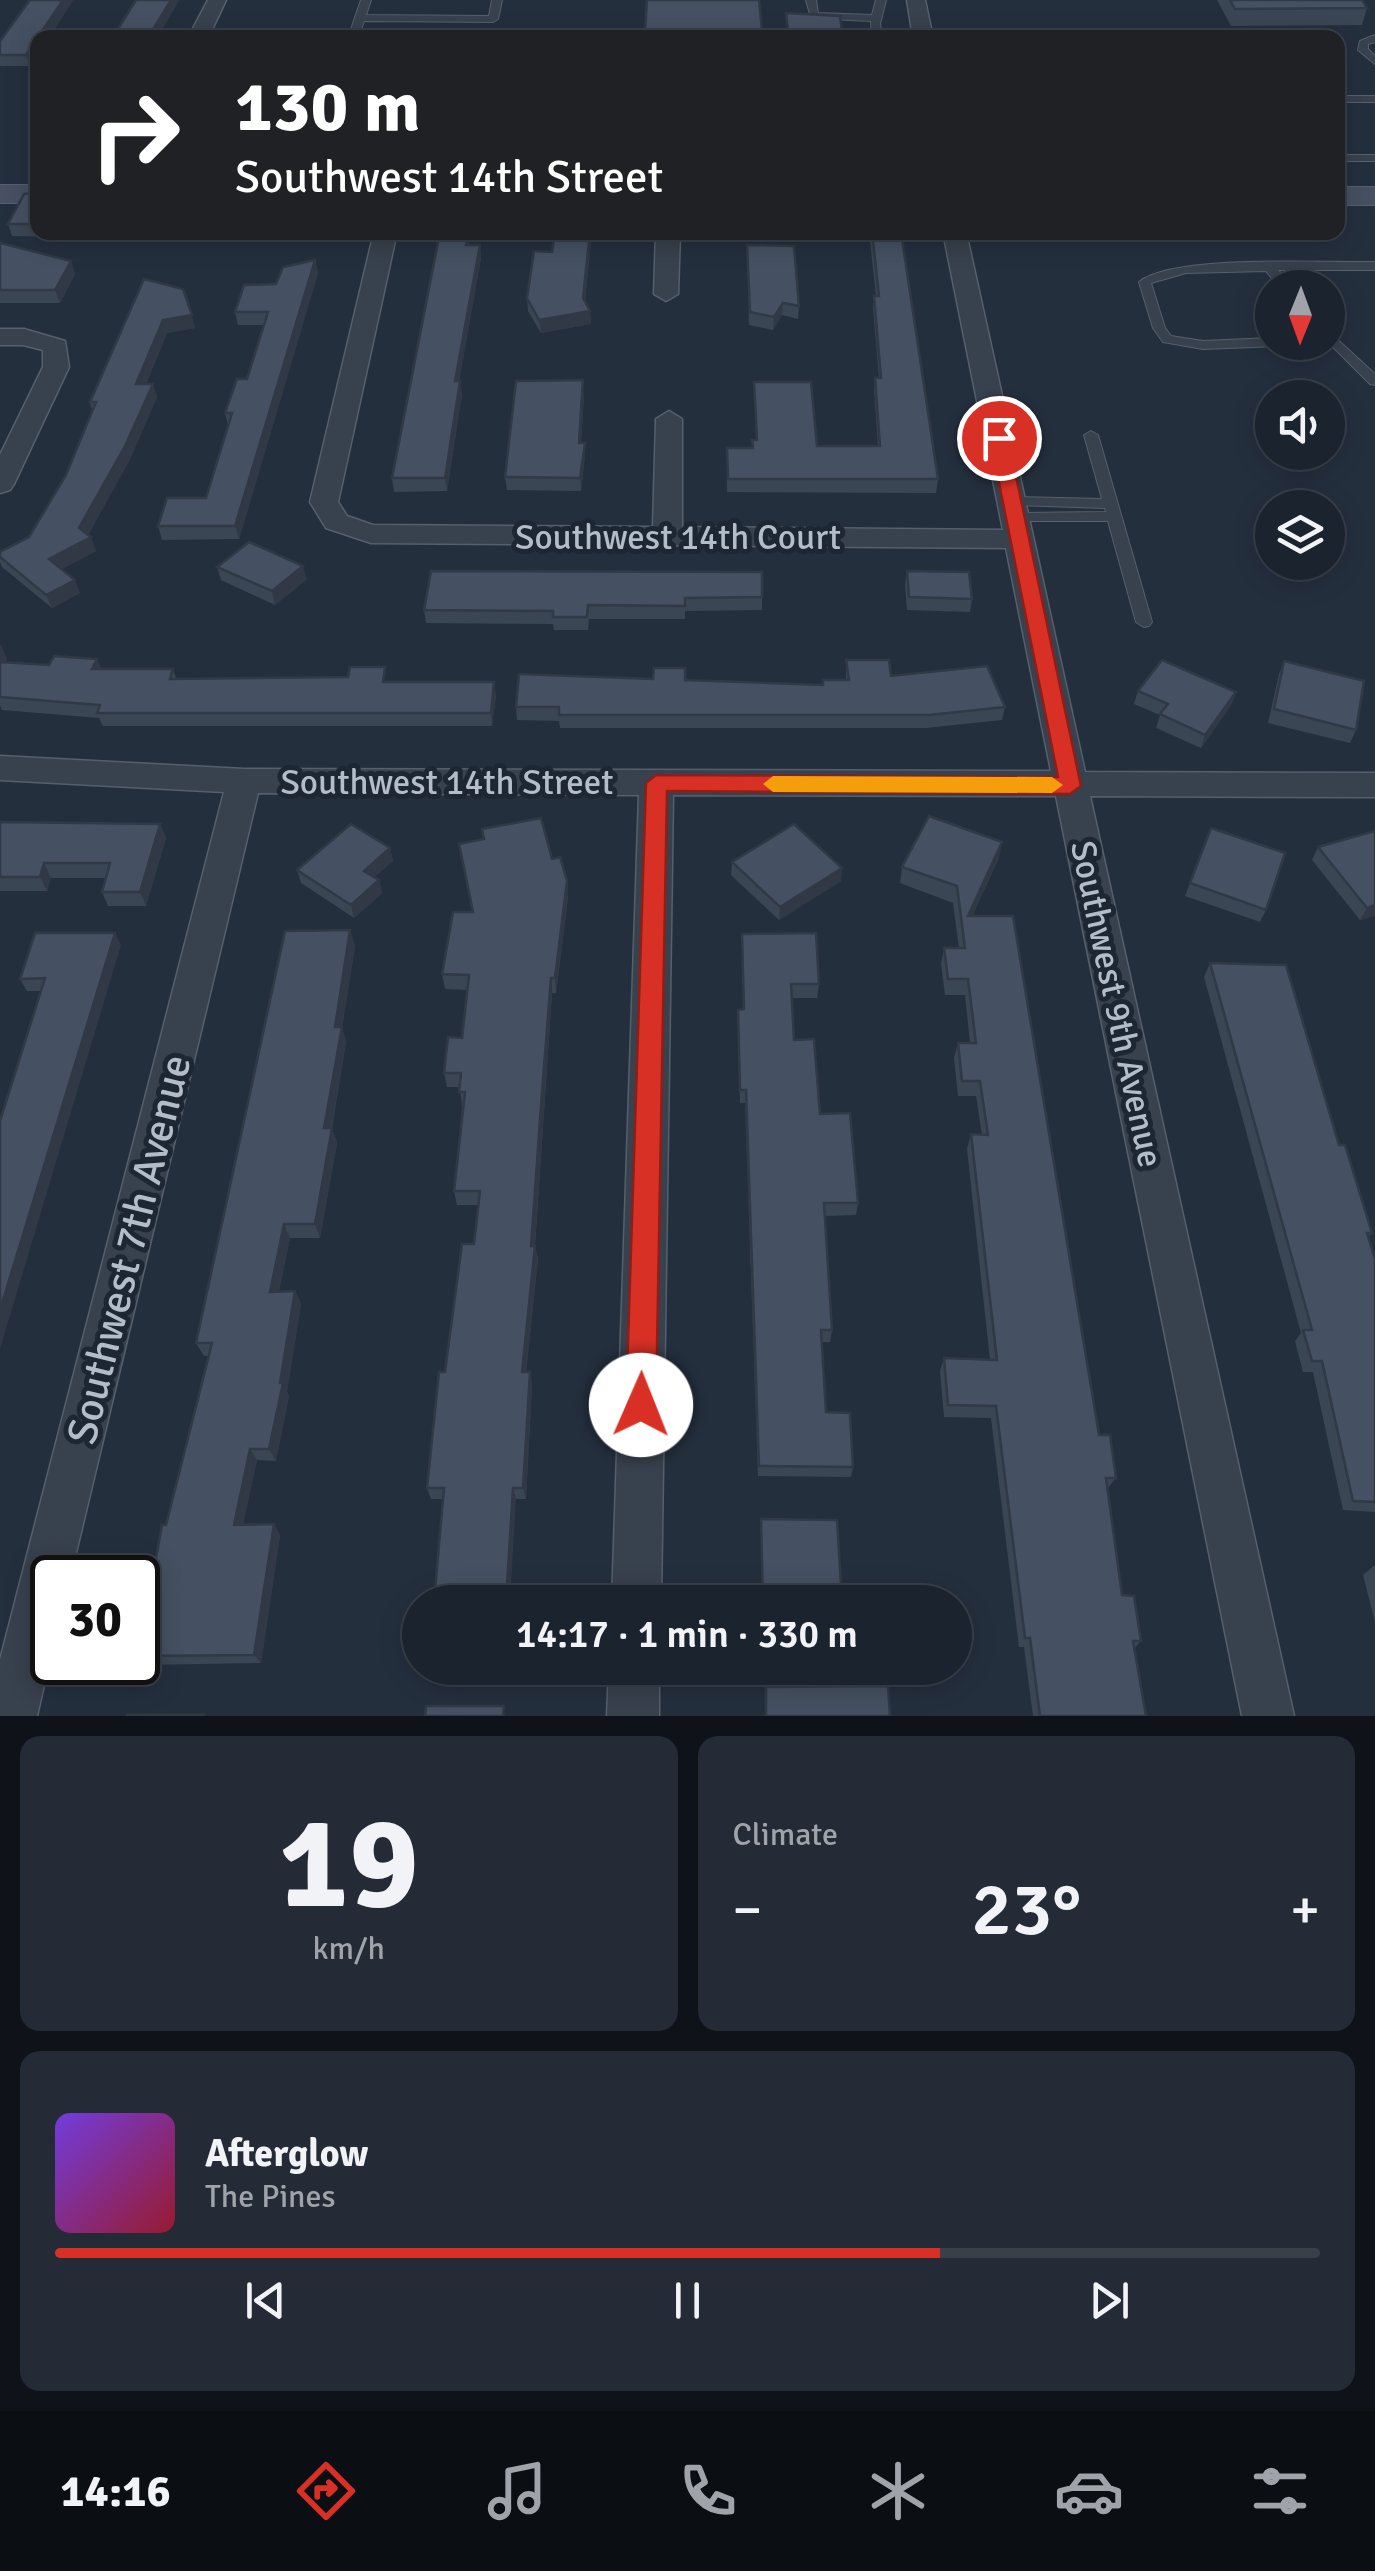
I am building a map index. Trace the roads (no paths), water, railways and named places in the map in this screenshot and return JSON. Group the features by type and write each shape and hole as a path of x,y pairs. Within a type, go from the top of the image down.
{"street":[{"path":"202,30 216,0"},
{"path":"916,0 921,30"},
{"path":"0,194 30,194"},
{"path":"1345,196 1375,196"},
{"name":"Southwest 14th Court","path":"384,240 324,502 336,522 371,534 666,536 1017,519"},
{"path":"666,294 668,240"},
{"name":"Southwest 9th Avenue","path":"956,240 1268,1716"},
{"path":"0,337 24,337 56,346 56,366 0,484"},
{"path":"666,536 670,419"},
{"name":"Southwest 14th Street","path":"0,768 244,782 1375,786"},
{"name":"Southwest 7th Avenue","path":"11,1716 244,782"},
{"path":"636,1585 656,783"},
{"path":"633,1716 634,1685"}],"lane":[{"path":"356,30 366,0"},
{"path":"360,18 493,19 497,0"},
{"path":"810,0 814,16 878,18"},
{"path":"864,0 864,17"},
{"path":"878,30 881,0"},
{"path":"1375,38 1363,42 1363,50 1375,61"},
{"path":"1345,99 1375,99"},
{"path":"1345,158 1375,158"},
{"path":"1255,343 1203,345 1167,339 1159,328 1146,282 1154,275 1179,272 1375,266"},
{"path":"1345,354 1375,382"},
{"path":"1091,435 1144,622"},
{"path":"1017,519 1113,510"}]}
